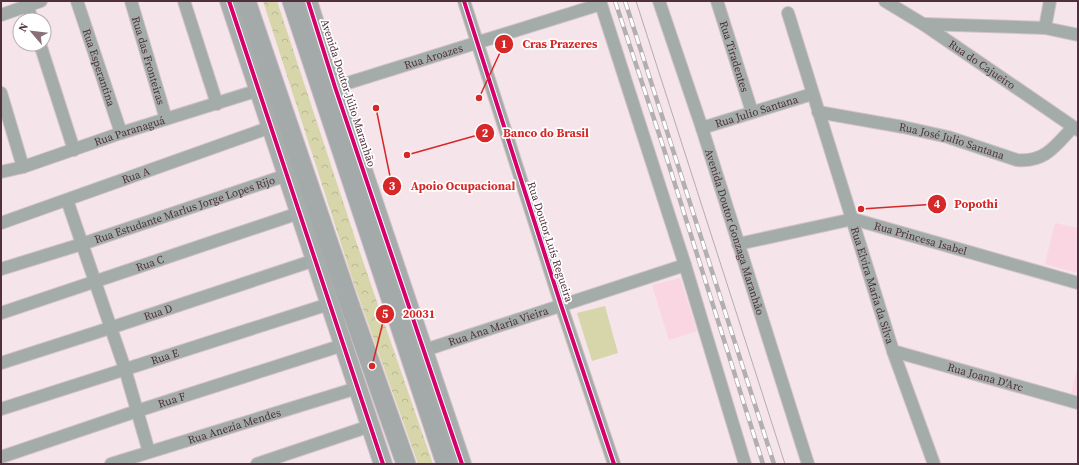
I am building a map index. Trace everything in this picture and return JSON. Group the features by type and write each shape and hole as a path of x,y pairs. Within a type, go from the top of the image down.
{"highway":[{"path":"246,1 349,303 406,464"},
{"path":"292,1 446,464"}],"main road":[{"path":"229,1 382,464"},
{"name":"Avenida Doutor Júlio Maranhão","path":"308,1 335,87 425,350 462,464"}],"street":[{"path":"1,14 27,3 41,1"},
{"name":"Rua Esperantina","path":"77,1 121,133"},
{"name":"Rua das Fronteiras","path":"131,1 166,119"},
{"path":"184,1 217,104"},
{"name":"Rua Doutor Luís Regueira","path":"464,1 561,305 614,464"},
{"name":"Avenida Doutor Gonzaga Maranhão","path":"658,1 702,128 808,464"},
{"name":"Rua Tiradentes","path":"717,1 752,112"},
{"name":"Rua do Cajueiro","path":"885,1 923,24 1076,128"},
{"path":"1045,28 1050,1"},
{"path":"601,3 685,264 745,464"},
{"name":"Rua Aroazes","path":"335,87 601,3"},
{"name":"Rua Elvira Maria da Silva","path":"788,13 893,351 934,464"},
{"path":"923,24 1045,28 1078,35"},
{"path":"43,52 74,150"},
{"name":"Rua Paranaguá","path":"1,172 23,167 121,133 259,90"},
{"path":"1,93 23,167"},
{"name":"Rua Julio Santana","path":"702,128 812,94"},
{"name":"Rua José Julio Santana","path":"818,112 903,127 948,137 1017,160 1027,161 1037,159 1047,154 1076,128"},
{"name":"Rua A","path":"1,223 271,127"},
{"name":"Rua Estudante Marlus Jorge Lopes Rijo","path":"1,269 82,244 287,175"},
{"name":"Rua Estudante Marlus Jorge Lopes Rijo","path":"67,200 125,369 149,452"},
{"name":"Rua C","path":"1,312 299,213"},
{"name":"Rua Princesa Isabel","path":"738,244 853,219 1078,283"},
{"name":"Rua D","path":"1,363 315,260"},
{"name":"Rua Ana Maria Vieira","path":"425,350 685,264"},
{"name":"Rua E","path":"1,409 329,304"},
{"name":"Rua F","path":"1,457 137,411 343,345"},
{"name":"Rua Joana D'Arc","path":"893,351 1078,403"},
{"name":"Rua Anezia Mendes","path":"111,464 137,460 149,452 357,388"},
{"path":"257,464 370,426"}],"shaded area":[{"path":"1055,223 1078,228 1078,273 1045,264"},
{"path":"680,278 697,331 669,340 652,285"},
{"path":"1078,365 1078,395 1071,394"}],"green space":[{"path":"263,1 277,1 356,241 433,464 418,464 353,281"},
{"path":"605,306 618,353 592,361 577,313"}],"tram line":[{"path":"636,1 785,464"}],"railway":[{"path":"615,1 662,143 763,464"},
{"path":"625,1 774,464"}],"cycle path":[{"path":"229,1 383,464"},
{"path":"308,1 335,87 462,464"},
{"path":"464,1 561,305 614,464"}],"place":[{"name":"Cras Prazeres","path":"479,98"},
{"name":"Apoio Ocupacional","path":"376,108"},
{"name":"Banco do Brasil","path":"407,155"},
{"name":"Popothi","path":"861,209"},
{"name":"20031","path":"372,366"}]}
